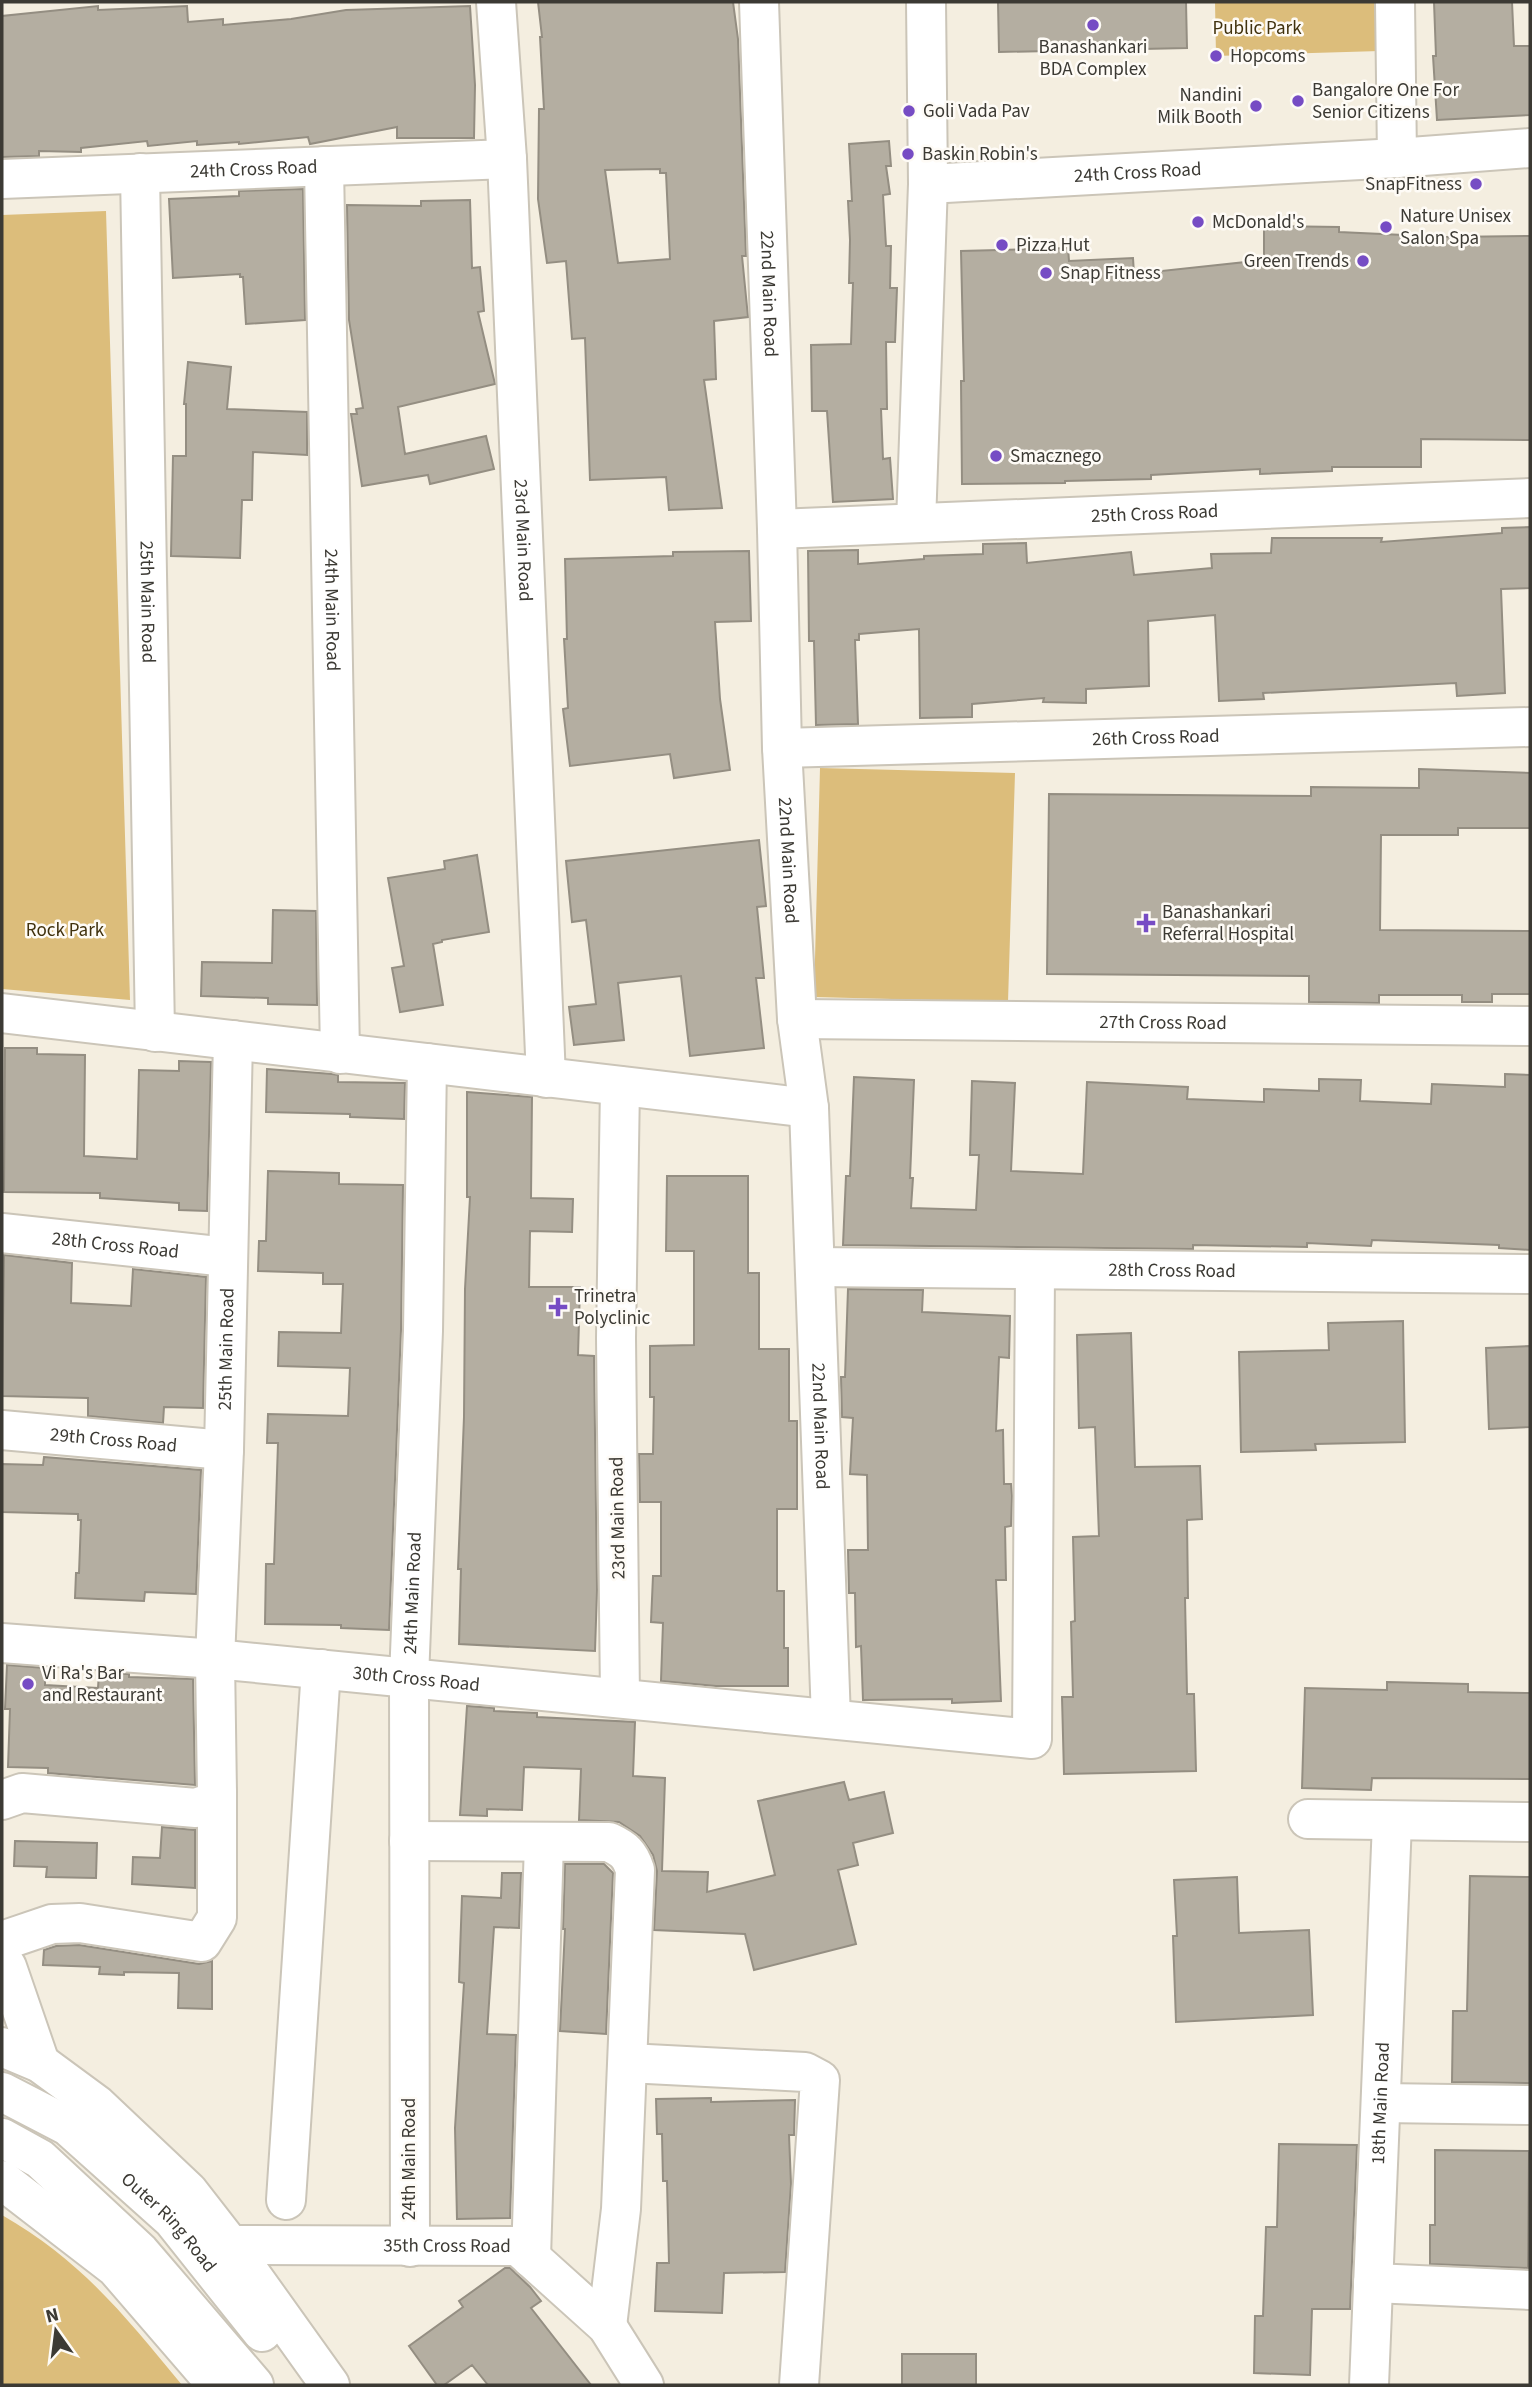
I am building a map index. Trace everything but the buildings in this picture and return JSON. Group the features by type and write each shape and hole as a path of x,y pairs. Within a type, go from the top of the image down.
{"main road":[{"name":"23rd Main Road","path":"496,2 507,159 546,1078"},
{"name":"22nd Main Road","path":"759,2 782,748 797,1019 809,1108 831,1719"},
{"path":"916,523 928,184 926,2"},
{"path":"1395,2 1397,158"},
{"name":"24th Cross Road","path":"928,184 1530,148"},
{"name":"24th Cross Road","path":"2,179 507,159"},
{"name":"24th Main Road","path":"324,166 340,1054"},
{"name":"25th Main Road","path":"140,173 155,1032"},
{"name":"25th Cross Road","path":"777,528 1530,498"},
{"name":"26th Cross Road","path":"782,748 1530,727"},
{"path":"2,1013 809,1108"},
{"name":"27th Cross Road","path":"797,1019 1530,1026"},
{"name":"25th Main Road","path":"2,1941 52,1924 80,1923 202,1942 217,1918 215,1659 224,1450 233,1040"},
{"name":"24th Main Road","path":"410,2248 409,1678 423,1331 427,1063"},
{"name":"23rd Main Road","path":"620,1086 616,1338 620,1698"},
{"name":"28th Cross Road","path":"2,1233 227,1257"},
{"name":"28th Cross Road","path":"815,1267 1530,1274"},
{"name":"30th Cross Road","path":"2,1643 215,1659 1032,1739 1035,1270"},
{"name":"29th Cross Road","path":"2,1430 224,1450"},
{"path":"286,2200 321,1669"},
{"path":"2,1800 22,1793 196,1808 210,1803 217,1793"},
{"path":"1308,1819 1530,1822"},
{"name":"18th Main Road","path":"1369,2385 1392,1822"},
{"path":"409,1841 609,1842 627,1851 632,1860 635,1870 621,2209 607,2326"},
{"path":"531,2258 544,1842"},
{"path":"2,1959 40,2063"},
{"path":"2,2047 40,2063 97,2105 178,2182 230,2245 330,2385"},
{"path":"628,2063 804,2072 820,2080 799,2385"},
{"name":"Outer Ring Road","path":"2,2092 68,2126 172,2219 305,2385"},
{"path":"1381,2103 1530,2105"},
{"name":"Outer Ring Road","path":"2,2138 40,2159 140,2252 254,2385"},
{"path":"2,2180 116,2268 217,2385"},
{"name":"35th Cross Road","path":"230,2245 410,2248 518,2246 607,2326 644,2385"},
{"path":"1373,2283 1530,2290"}],"green space":[{"name":"Public Park","path":"1215,2 1378,2 1380,51 1216,56"},
{"name":"Rock Park","path":"106,211 130,1000 2,989 2,215"},
{"path":"820,768 1015,773 1008,1002 814,997"},
{"path":"2,2215 56,2251 79,2271 141,2335 182,2385 2,2385"}],"place":[{"name":"Banashankari BDA Complex","path":"1093,25"},
{"name":"Hopcoms","path":"1216,56"},
{"name":"Bangalore One For Senior Citizens","path":"1298,101"},
{"name":"Nandini Milk Booth","path":"1256,106"},
{"name":"Goli Vada Pav","path":"909,111"},
{"name":"Baskin Robin's","path":"908,154"},
{"name":"SnapFitness","path":"1476,184"},
{"name":"McDonald's","path":"1198,222"},
{"name":"Nature Unisex Salon Spa","path":"1386,227"},
{"name":"Pizza Hut","path":"1002,245"},
{"name":"Green Trends","path":"1363,261"},
{"name":"Snap Fitness","path":"1046,273"},
{"name":"Smacznego","path":"996,456"},
{"name":"Banashankari Referral Hospital","path":"1146,923"},
{"name":"Trinetra Polyclinic","path":"558,1307"},
{"name":"Vi Ra's Bar and Restaurant","path":"28,1684"}]}
